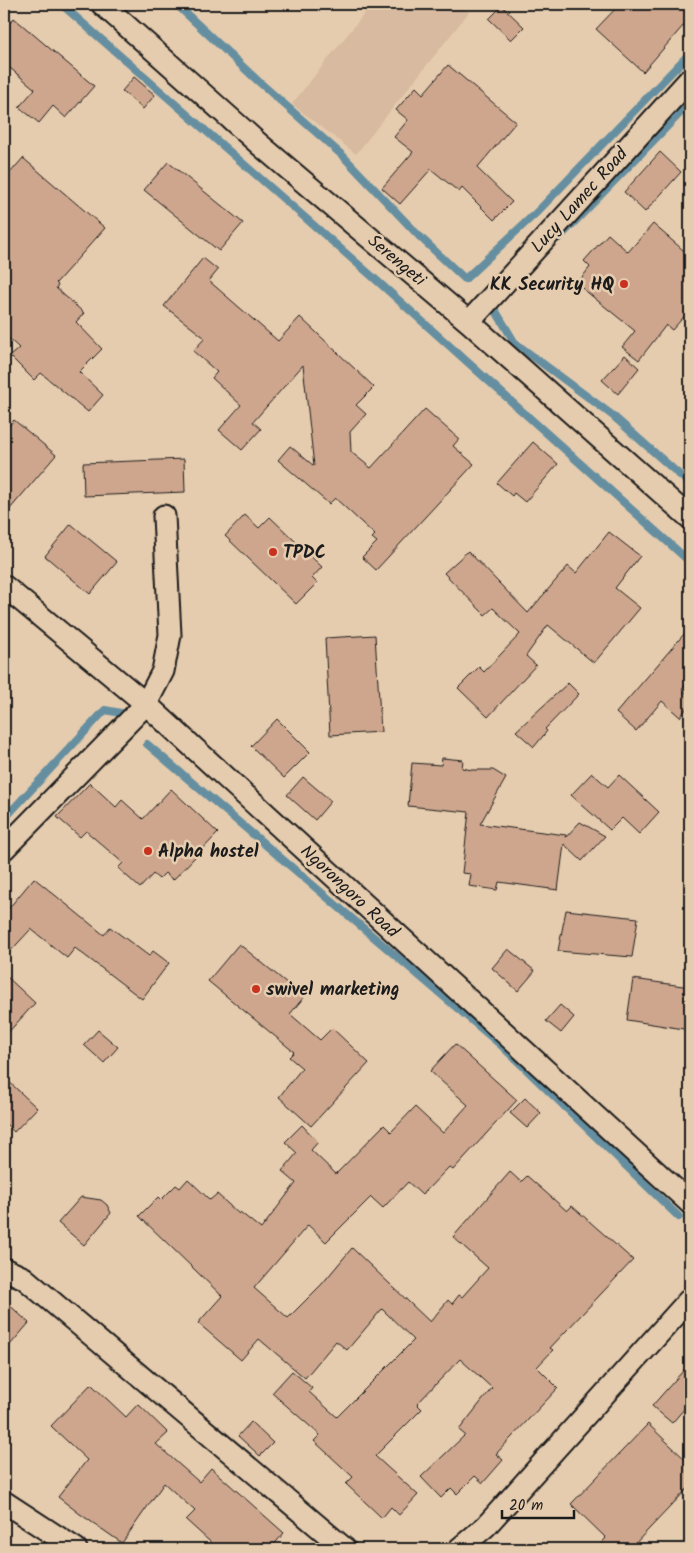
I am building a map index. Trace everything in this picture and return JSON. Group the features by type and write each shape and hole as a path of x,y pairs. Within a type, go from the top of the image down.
{"street":[{"name":"Serengeti","path":"102,4 259,144 469,322 690,518"},
{"name":"Lucy Lamec Road","path":"469,322 690,79"},
{"path":"4,849 146,704 163,671 170,635 164,516"},
{"name":"Ngorongoro Road","path":"4,586 146,704 690,1203"},
{"path":"4,1269 24,1278 345,1549"},
{"path":"459,1549 486,1526 690,1299"},
{"path":"4,1502 76,1549"}],"shaded area":[{"path":"372,4 458,4 469,12 356,154 292,104"}],"building":[{"path":"620,4 690,4 690,18 643,72 596,29"},
{"path":"502,6 524,27 511,40 489,19"},
{"path":"14,18 94,86 66,118 53,106 39,123 19,107 35,89 4,63 4,30"},
{"path":"448,65 516,122 477,168 512,202 494,220 462,188 459,192 431,169 400,204 382,188 413,152 394,137 408,120 396,110 416,87 423,94"},
{"path":"134,77 155,95 143,109 122,91"},
{"path":"660,152 681,172 645,212 624,192"},
{"path":"23,158 105,228 56,283 58,285 56,288 84,313 76,322 102,349 79,372 103,395 88,412 41,373 34,380 10,356 19,348 4,334 4,180"},
{"path":"168,162 243,223 219,251 144,190"},
{"path":"653,224 690,256 690,310 672,330 666,325 639,360 622,347 635,331 577,284 590,267 584,261 608,234 628,252"},
{"path":"203,258 218,270 209,281 278,341 300,317 374,387 356,405 366,414 350,432 351,452 371,468 425,409 459,439 453,446 474,464 376,570 362,557 377,542 372,538 375,535 335,498 329,504 278,460 290,446 314,466 303,365 253,422 261,429 242,450 219,430 241,405 212,378 217,372 193,351 205,338 164,306"},
{"path":"625,355 639,368 618,394 602,380"},
{"path":"14,420 56,455 4,516 4,431"},
{"path":"533,442 558,464 525,502 514,493 512,496 497,483"},
{"path":"184,459 185,492 84,496 83,463"},
{"name":"TPDC","path":"245,515 259,528 270,517 322,567 312,578 317,583 296,604 225,536"},
{"path":"71,524 117,562 90,594 45,556"},
{"path":"609,532 640,556 615,588 640,608 594,663 548,625 526,656 536,665 488,717 458,688 479,667 484,672 520,634 493,608 485,615 444,573 468,551 528,613 568,566 576,573"},
{"path":"690,627 690,679 682,689 690,696 690,704 680,717 662,701 636,731 616,713"},
{"path":"375,635 381,732 330,735 325,638"},
{"path":"568,683 579,694 545,729 547,731 534,747 516,731"},
{"path":"277,719 310,752 284,778 251,746"},
{"path":"442,758 463,760 462,768 493,770 506,778 480,824 566,835 565,838 580,822 605,836 582,861 564,844 558,890 499,882 497,890 469,886 471,874 462,873 469,812 408,806 412,763 441,765"},
{"path":"592,773 608,787 619,775 659,812 639,834 622,818 610,830 571,795"},
{"path":"303,777 331,801 315,820 287,795"},
{"path":"90,783 116,807 122,800 143,819 171,789 218,833 173,880 165,873 159,879 153,874 140,888 118,868 123,863 86,831 80,837 57,817"},
{"path":"34,878 104,935 110,927 149,956 153,951 169,963 142,999 75,948 67,958 31,929 4,958 4,914"},
{"path":"566,910 638,918 632,957 558,951"},
{"path":"239,944 304,997 290,1014 320,1040 332,1028 369,1063 311,1126 279,1097 302,1068 289,1057 294,1052 208,981"},
{"path":"508,949 535,971 518,991 492,968"},
{"path":"4,974 35,1003 4,1037"},
{"path":"633,979 690,987 690,1030 627,1020"},
{"path":"560,1005 574,1017 561,1033 546,1021"},
{"path":"98,1030 118,1047 104,1063 84,1045"},
{"path":"455,1044 517,1100 453,1170 449,1167 422,1195 408,1182 383,1208 371,1197 326,1242 308,1225 254,1288 288,1318 322,1284 352,1248 430,1322 448,1300 452,1304 459,1295 462,1297 488,1268 453,1237 510,1172 521,1182 527,1176 567,1211 572,1206 633,1260 550,1348 553,1350 537,1367 558,1388 496,1454 503,1460 483,1483 475,1476 457,1494 451,1488 441,1498 421,1477 465,1435 459,1430 492,1388 460,1359 417,1404 422,1409 375,1456 418,1495 399,1515 391,1507 382,1518 346,1484 353,1477 314,1441 320,1435 272,1393 292,1371 312,1388 309,1392 337,1417 414,1340 382,1309 347,1350 336,1341 305,1378 259,1339 241,1360 198,1323 222,1296 139,1216 158,1197 161,1200 176,1185 180,1188 188,1179 210,1200 217,1194 239,1214 240,1212 261,1229 296,1183 282,1171 297,1153 285,1142 302,1125 318,1142 311,1150 336,1174 384,1125 391,1132 415,1107 443,1133 468,1105 430,1071"},
{"path":"4,1077 37,1108 14,1132 4,1122"},
{"path":"525,1098 541,1113 527,1128 510,1113"},
{"path":"81,1197 101,1200 107,1205 111,1213 84,1245 58,1223"},
{"path":"4,1300 29,1323 4,1352"},
{"path":"690,1363 690,1402 672,1423 652,1406"},
{"path":"91,1384 126,1417 138,1404 168,1433 156,1444 199,1482 211,1468 284,1533 270,1549 218,1549 186,1520 195,1511 164,1483 122,1543 80,1514 58,1497 87,1460 51,1426"},
{"path":"251,1422 273,1443 260,1456 238,1436"},
{"path":"648,1424 690,1464 690,1486 630,1549 596,1549 606,1538 571,1504"}],"waterway":[{"path":"61,4 374,278 690,562"},
{"path":"176,4 258,81 343,156 419,236 465,279 538,211 690,53"},
{"path":"559,238 690,103"},
{"path":"491,303 515,343 612,415 690,484"},
{"path":"4,819 105,710 126,714"},
{"path":"147,744 503,1047 679,1217"}],"place":[{"name":"KK Security HQ","path":"624,284"},
{"name":"TPDC","path":"273,552"},
{"name":"Alpha hostel","path":"148,851"},
{"name":"swivel marketing","path":"256,989"}]}
